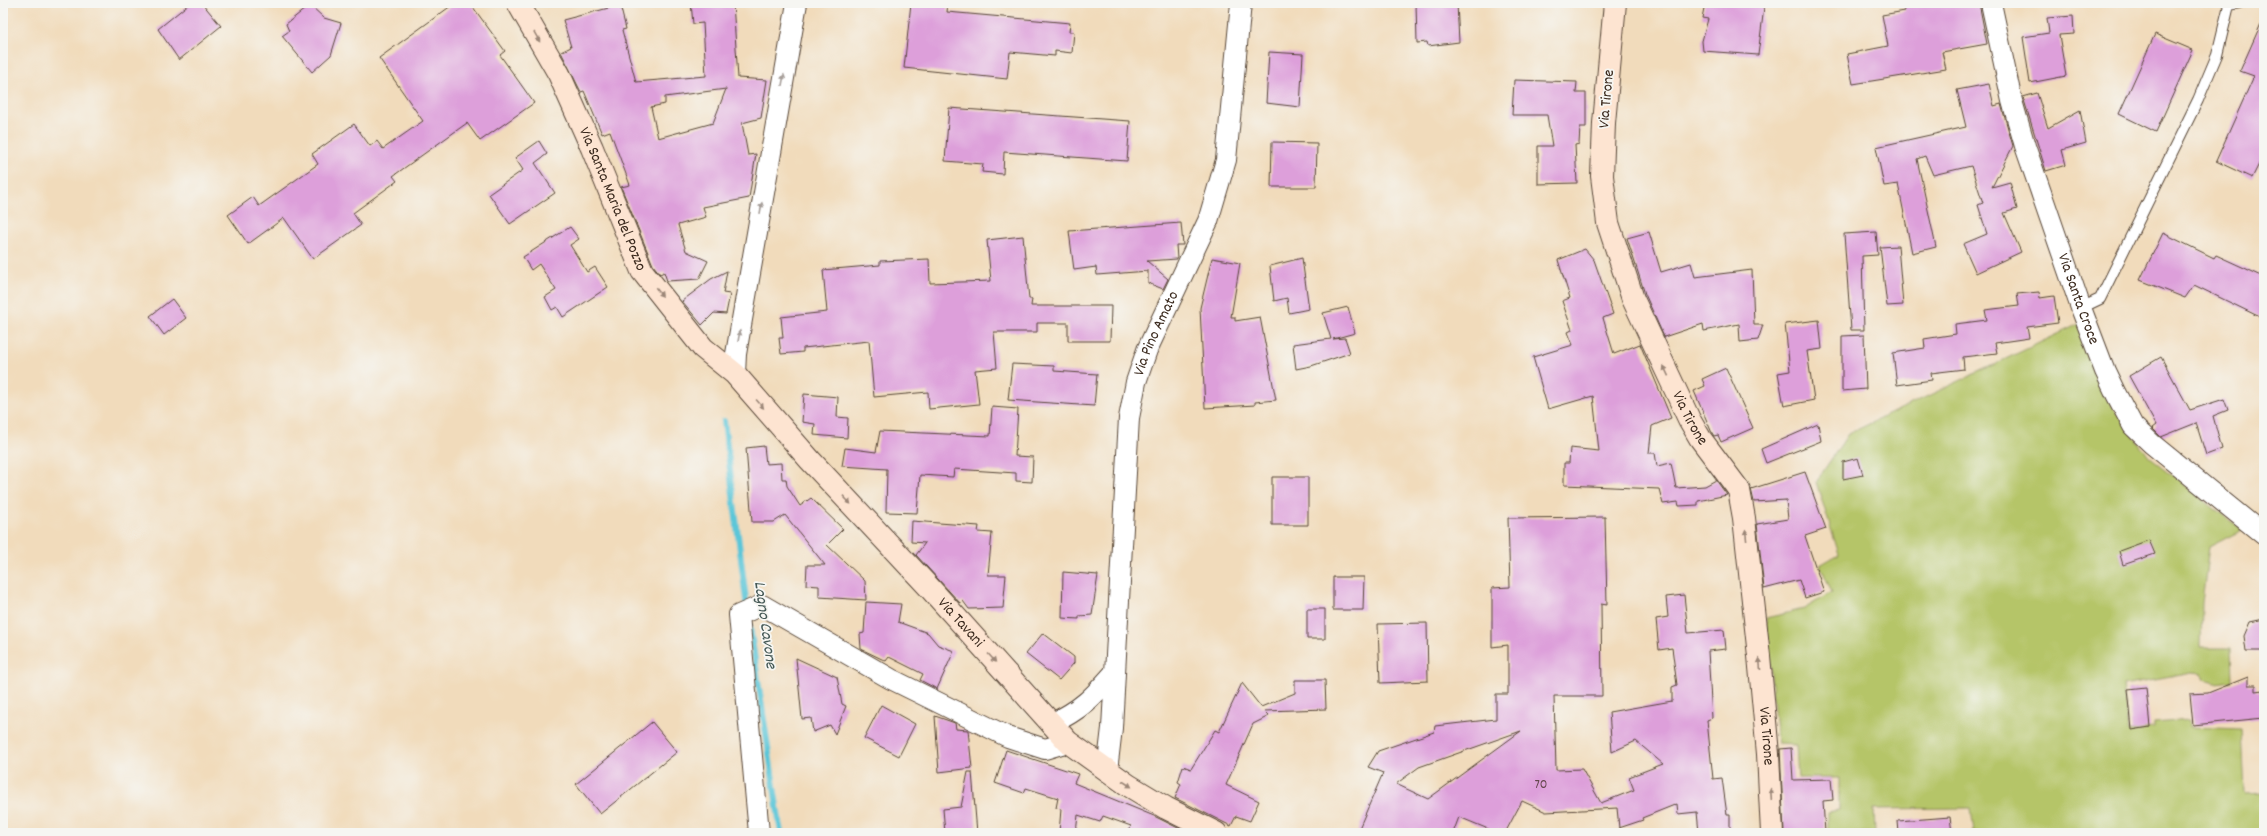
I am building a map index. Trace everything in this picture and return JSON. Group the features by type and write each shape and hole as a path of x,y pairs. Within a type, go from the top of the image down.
{"street":[{"name":"Via Santa Maria del Pozzo","path":"518,3 558,74 592,148 642,271 703,348 735,374"},
{"path":"735,374 737,346 797,3"},
{"name":"Via Pino Amato","path":"1107,771 1112,728 1129,418 1136,382 1147,350 1208,221 1220,183 1226,160 1241,3"},
{"name":"Via Tirone","path":"1615,3 1604,123 1602,176 1608,223 1633,299 1689,419 1700,438 1739,490 1744,518 1761,676 1772,833"},
{"name":"Via Santa Croce","path":"1990,3 2014,109 2081,308 2105,371 2133,426 2152,444 2264,535"},
{"name":"Via Tavani","path":"735,374 810,460 928,586 1050,724 1068,742 1107,771 1166,808 1216,833"},
{"path":"760,833 739,615 762,605 891,679 1008,737 1045,749 1068,742"},
{"path":"1050,724 1070,714 1092,699 1114,673"}],"lane":[{"path":"2081,308 2100,299 2198,100 2217,56 2228,4 2240,3"}],"green space":[{"path":"2079,324 2106,397 2149,457 2242,530 2209,547 2202,603 2201,648 2231,648 2232,681 2214,683 2205,680 2202,673 2192,672 2123,685 2128,731 2154,728 2154,723 2189,720 2189,727 2241,729 2244,794 2264,793 2264,833 1974,833 1971,808 1874,809 1875,833 1828,833 1828,812 1839,810 1839,778 1798,778 1796,745 1777,744 1766,618 1804,609 1832,592 1820,565 1839,554 1816,482 1848,434"}],"building":[{"path":"190,3 202,3 221,26 179,60 158,29"},
{"path":"455,3 470,3 505,51 500,55 534,103 480,141 467,123 393,176 397,181 353,213 361,225 313,259 284,218 248,244 228,215 253,197 259,206 318,164 312,154 354,124 370,146 377,141 383,149 423,121 379,58"},
{"path":"691,3 733,3 738,78 767,80 761,118 742,123 748,155 756,154 749,198 703,207 706,217 678,225 686,251 708,261 699,279 667,281 664,272 660,274 653,265 621,187 630,185 610,131 602,134 584,91 581,92 561,52 571,47 563,20 620,5 626,29 622,30 636,82 706,76 703,23 693,24","holes":["726,89 713,123 658,138 651,107 665,104 665,97"]},
{"path":"911,3 948,3 947,12 1070,23 1069,32 1074,32 1072,53 1055,51 1055,56 1010,52 1007,79 904,68"},
{"path":"1416,3 1457,3 1459,42 1428,46 1427,42 1417,43"},
{"path":"1705,3 1742,3 1764,7 1758,55 1703,51 1702,41 1708,19 1702,18"},
{"path":"1903,3 1979,3 1987,44 1942,52 1946,69 1853,84 1847,54 1888,46 1882,15 1905,11"},
{"path":"310,5 324,18 341,23 331,55 312,72 282,36 289,31 286,24"},
{"path":"2073,16 2074,34 2059,35 2066,76 2030,83 2023,37 2049,33 2047,18"},
{"path":"2264,17 2264,154 2252,178 2216,161 2254,76 2240,71"},
{"path":"2155,34 2193,50 2156,132 2119,114"},
{"path":"1269,52 1303,54 1300,107 1266,103"},
{"path":"1514,80 1577,82 1576,93 1586,93 1586,127 1580,127 1579,144 1575,145 1577,183 1538,184 1538,146 1552,146 1547,115 1512,115"},
{"path":"1989,84 1994,106 2001,104 2013,146 1992,187 2010,182 2017,209 2004,213 2021,252 1976,273 1963,244 1987,234 1978,205 1983,203 1971,166 1933,175 1925,156 1917,159 1936,247 1912,253 1898,184 1884,186 1876,147 1966,127 1957,90"},
{"path":"2037,93 2048,128 2080,110 2086,143 2062,150 2066,165 2046,171 2023,97"},
{"path":"949,108 1130,121 1127,161 1004,152 1003,174 982,172 983,164 945,161"},
{"path":"539,141 547,154 535,163 555,193 510,224 489,194 523,170 515,158"},
{"path":"1272,142 1317,143 1316,187 1271,187"},
{"path":"1181,223 1183,245 1176,245 1177,259 1147,261 1168,279 1163,289 1148,283 1148,271 1097,275 1096,267 1074,270 1069,231"},
{"path":"570,227 579,239 570,245 587,272 595,267 608,287 563,317 557,307 552,310 545,297 556,290 539,264 531,270 523,257"},
{"path":"1649,232 1661,272 1691,263 1695,277 1752,270 1754,325 1763,325 1758,340 1740,342 1739,324 1704,331 1703,324 1664,337 1645,294 1627,238"},
{"path":"1876,232 1878,255 1862,256 1864,330 1851,330 1844,234"},
{"path":"2163,233 2214,258 2216,255 2264,277 2264,319 2194,285 2185,298 2140,280"},
{"path":"1023,236 1029,299 1032,299 1031,306 1111,306 1110,341 1068,341 1068,323 1037,323 1037,332 994,332 997,368 975,370 979,404 929,409 928,392 874,397 869,341 803,348 803,352 781,354 779,338 783,338 781,317 827,312 823,270 880,265 880,261 929,259 930,283 991,281 987,240"},
{"path":"1898,246 1903,305 1887,306 1880,247"},
{"path":"1585,249 1594,260 1613,314 1603,318 1614,354 1640,344 1671,418 1652,426 1649,453 1655,453 1657,466 1671,463 1676,488 1705,486 1716,480 1727,495 1698,501 1698,505 1679,506 1678,502 1663,504 1659,489 1564,485 1564,463 1569,463 1570,448 1599,451 1593,396 1548,409 1533,357 1573,345 1568,332 1572,330 1562,301 1570,298 1558,260"},
{"path":"1212,258 1240,263 1231,317 1235,317 1235,321 1260,317 1276,400 1255,402 1255,405 1205,408 1200,308"},
{"path":"1302,258 1309,309 1289,313 1287,298 1274,301 1270,266"},
{"path":"727,271 723,293 730,294 726,314 714,313 702,325 682,301 711,279"},
{"path":"2039,292 2040,298 2054,296 2058,323 2027,327 2029,338 1995,343 1997,353 1963,357 1964,369 1931,373 1932,380 1897,385 1893,353 1925,348 1924,339 1956,334 1955,324 1987,320 1985,310 2019,306 2017,294"},
{"path":"172,299 186,318 164,335 150,316"},
{"path":"1348,307 1355,333 1333,339 1345,338 1350,353 1311,366 1296,369 1293,344 1331,339 1323,313"},
{"path":"1819,320 1822,349 1807,351 1814,400 1784,406 1778,373 1790,371 1785,324"},
{"path":"1864,335 1866,389 1842,391 1842,336"},
{"path":"2161,357 2190,410 2224,399 2228,410 2213,416 2222,449 2206,455 2196,423 2161,437 2152,428 2156,425 2129,376"},
{"path":"1012,364 1054,366 1054,371 1097,374 1094,406 1008,400"},
{"path":"1726,368 1753,428 1721,442 1718,435 1714,436 1712,433 1694,391 1705,386 1702,379"},
{"path":"804,394 838,397 837,417 848,418 847,438 814,435 815,424 802,422"},
{"path":"992,407 1018,409 1015,456 1033,457 1032,482 1016,481 1016,473 954,469 953,477 920,475 917,513 886,512 887,469 842,466 845,448 876,452 880,431 990,436"},
{"path":"1818,424 1821,441 1766,463 1761,449"},
{"path":"764,446 766,464 781,463 782,479 786,479 787,486 800,506 811,498 843,529 827,545 865,581 866,600 819,597 819,586 806,585 807,565 825,565 785,515 774,522 752,522 746,448"},
{"path":"1858,458 1863,475 1843,479 1843,462"},
{"path":"1805,472 1826,529 1805,536 1824,592 1805,598 1799,580 1764,589 1757,524 1788,519 1786,500 1754,502 1751,489"},
{"path":"1272,477 1308,477 1308,525 1272,525"},
{"path":"1605,517 1607,605 1601,604 1602,696 1554,696 1556,770 1582,769 1601,803 1634,790 1629,777 1663,764 1636,741 1612,752 1609,712 1672,701 1672,687 1677,685 1672,648 1659,650 1656,619 1668,617 1666,597 1684,595 1688,633 1724,630 1726,649 1708,651 1712,718 1707,720 1713,779 1722,778 1727,815 1730,815 1730,833 1699,833 1697,812 1678,814 1677,804 1642,818 1643,820 1619,828 1617,808 1546,812 1522,801 1505,833 1498,833 1459,817 1453,833 1357,833 1383,773 1368,767 1378,751 1434,732 1435,726 1496,719 1496,694 1508,694 1508,645 1492,647 1492,588 1510,587 1508,518","holes":["1521,731 1428,799 1396,784 1419,767"]},
{"path":"912,521 979,526 978,532 992,533 988,575 1006,575 1003,608 969,609 963,601 960,603 916,555 925,543 911,542"},
{"path":"2149,540 2155,554 2123,565 2119,551"},
{"path":"1063,572 1098,575 1092,615 1079,616 1079,619 1062,618"},
{"path":"1333,577 1364,577 1363,610 1333,610"},
{"path":"866,602 901,604 898,622 928,633 938,645 954,651 937,689 920,680 923,674 889,657 886,661 861,649 860,634 864,633"},
{"path":"1307,609 1325,609 1325,639 1307,639"},
{"path":"2264,619 2264,651 2246,651 2244,636 2250,622"},
{"path":"1427,623 1428,681 1380,683 1378,624"},
{"path":"1043,633 1074,657 1074,663 1059,680 1026,654"},
{"path":"796,658 837,677 842,704 846,706 835,734 830,725 813,732 811,718 802,719"},
{"path":"2248,677 2248,685 2256,685 2256,691 2264,690 2264,718 2193,725 2190,694 2208,693"},
{"path":"1295,680 1325,680 1326,709 1264,711 1269,716 1253,724 1226,785 1259,801 1250,821 1236,816 1231,826 1175,798 1181,784 1178,782 1183,766 1191,769 1215,730 1219,732 1242,683 1261,707 1295,693"},
{"path":"2146,687 2150,727 2132,730 2128,689"},
{"path":"881,705 915,724 899,756 864,738"},
{"path":"935,716 955,723 956,729 968,730 972,768 939,772"},
{"path":"652,722 677,752 600,814 576,784"},
{"path":"1791,748 1793,780 1831,779 1833,800 1823,801 1825,833 1784,833 1780,749"},
{"path":"1006,750 1078,774 1074,783 1154,816 1188,833 1128,833 1131,826 1103,816 1100,822 1078,815 1076,833 1059,833 1061,809 1056,808 1058,798 1026,788 1024,793 995,783"},
{"path":"968,772 972,772 977,833 945,833 943,809 961,807"},
{"path":"1950,817 1952,833 1899,833 1898,821"}],"waterway":[{"name":"Lagno Cavone","path":"724,421 747,608"},
{"name":"Lagno Cavone","path":"750,627 781,833"}]}
